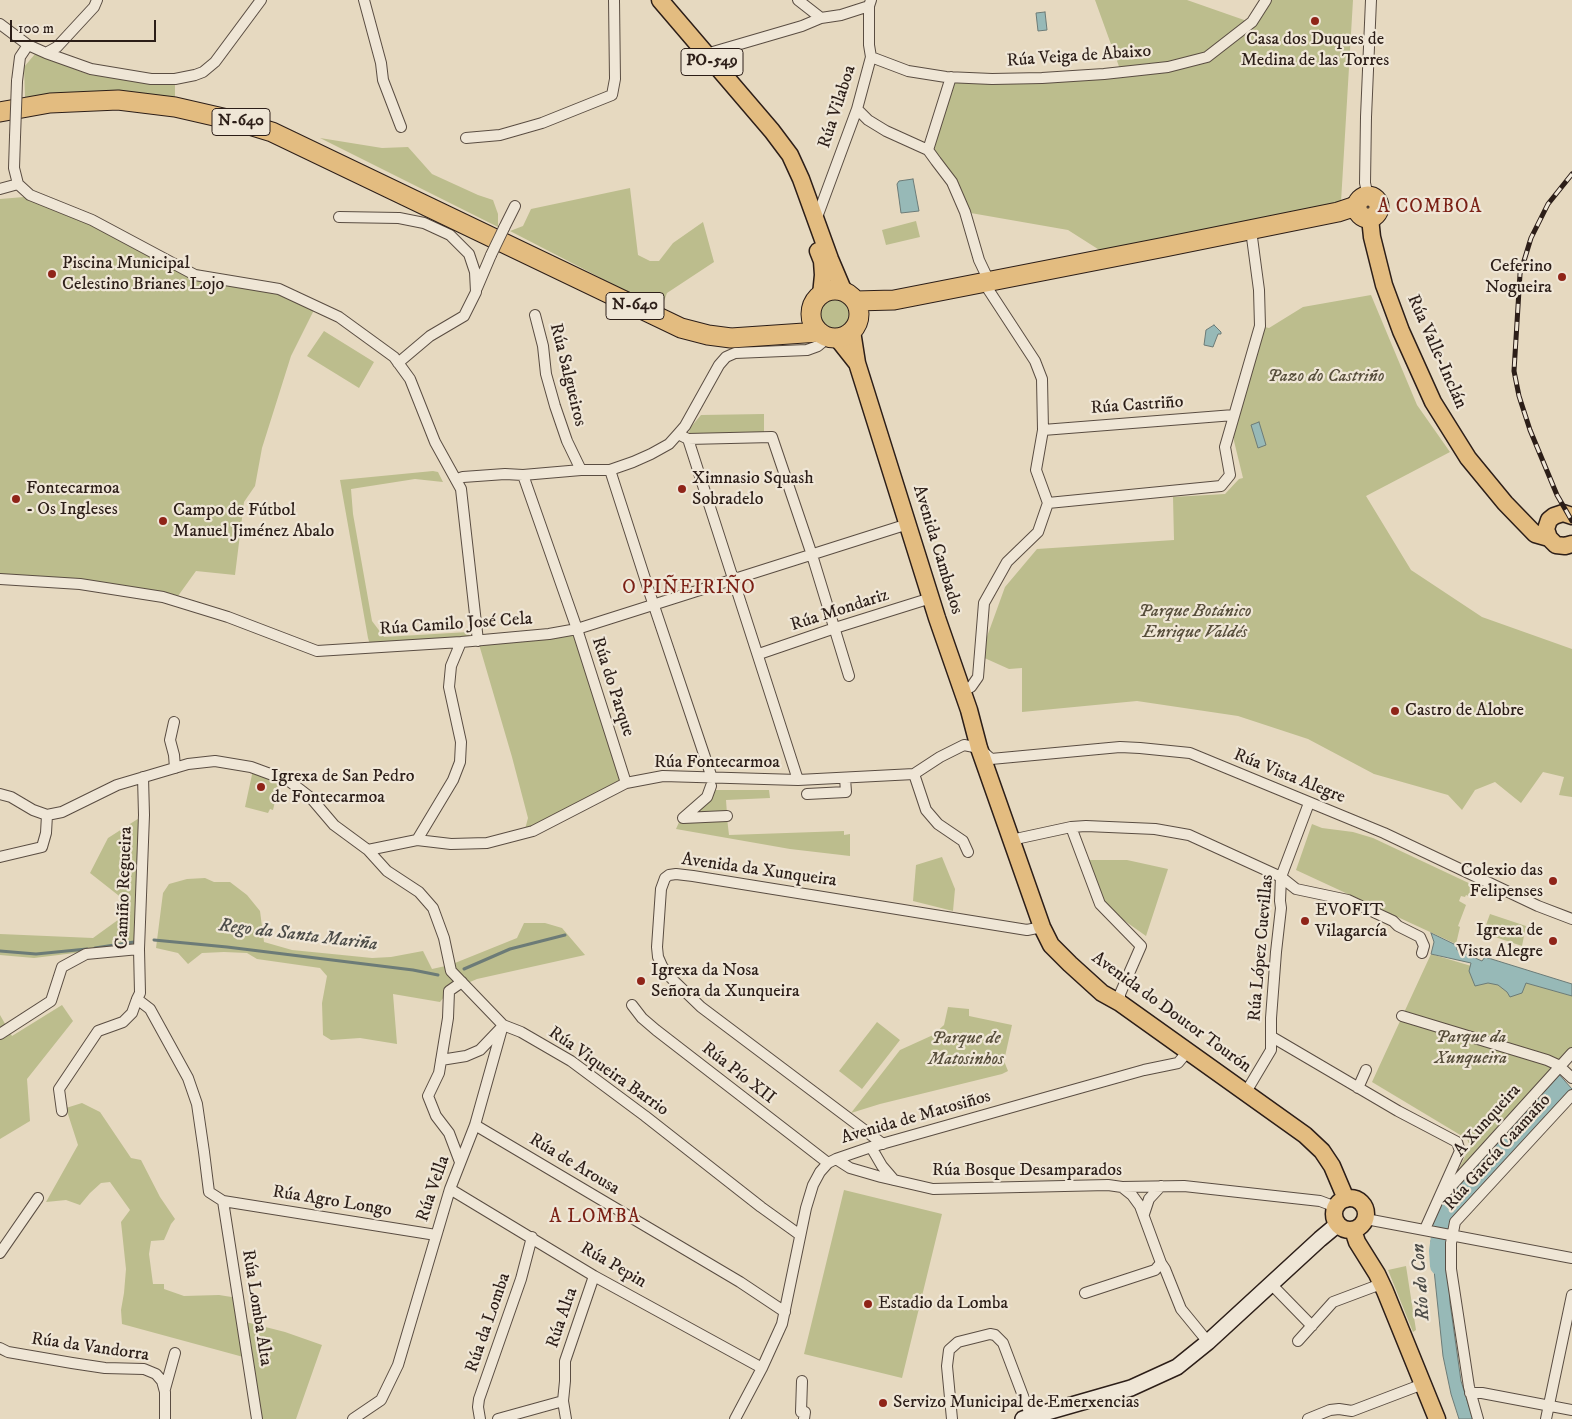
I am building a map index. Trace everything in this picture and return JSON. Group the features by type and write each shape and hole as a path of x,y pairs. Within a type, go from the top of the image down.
{"highway":[{"name":"N-640","path":"0,112 50,102 118,100 175,107 236,121 272,132 681,328 708,335 731,338 758,336 842,321 834,290 790,325 758,336"},
{"path":"817,303 813,322 842,321 894,300 1251,230 1348,209 1364,208"}],"main road":[{"name":"PO-549","path":"660,0 790,155 830,259 842,321"},
{"name":"PO-549","path":"764,123 795,182 816,242 823,275 817,303"},
{"name":"Rúa Valle-Inclán","path":"1364,208 1384,285 1401,331 1432,400 1468,458 1514,511 1535,534 1563,546"},
{"name":"Avenida Cambados","path":"842,321 962,689 979,748"},
{"name":"Rúa Valle-Inclán","path":"1514,511 1530,519 1549,520 1563,513 1572,516"},
{"name":"Rúa Valle-Inclán","path":"1549,520 1546,529 1563,546"},
{"name":"Avenida do Doutor Tourón","path":"979,748 1042,927 1051,945 1102,993 1120,1003 1305,1135 1322,1151 1332,1166 1341,1203"},
{"path":"1356,1199 1366,1209 1366,1219 1361,1226 1353,1230 1345,1229 1338,1224 1334,1216 1341,1203 1356,1199"},
{"path":"1353,1230 1357,1242 1382,1284 1437,1419"}],"street":[{"path":"46,53 57,47 94,7 98,0"},
{"path":"0,24 28,45 90,69 151,79 175,78 203,72 214,62 261,0"},
{"path":"364,0 381,62 383,80 401,127"},
{"path":"466,138 500,134 542,123 612,94 615,79 614,0"},
{"path":"798,0 821,18"},
{"name":"Rúa Veiga de Abaixo","path":"871,57 908,71 951,77 999,79 1104,74 1168,67 1207,57 1252,22 1266,0"},
{"name":"Rúa Valle-Inclán","path":"1364,208 1371,0"},
{"path":"706,54 802,26 821,18 840,15 870,3"},
{"name":"Rúa Vilaboa","path":"816,220 857,109 871,57 869,45 870,3"},
{"path":"28,45 20,57 17,81 14,168 18,184 30,195 92,220 195,275 279,289 340,317 394,357 410,379 435,442 461,489 478,640"},
{"path":"928,150 951,77"},
{"path":"857,109 868,120 886,131 928,150 952,182 965,212 986,282 1035,361 1042,379 1043,430 1036,470 1048,503 1038,532 1007,562 984,604 978,677 971,687 962,689"},
{"path":"0,189 18,184"},
{"path":"398,363 430,336 464,316 491,254 515,206"},
{"path":"339,217 398,218 424,223 450,235 469,254 475,272 476,292"},
{"path":"1048,503 1221,486 1230,475 1225,448 1260,326 1260,290 1251,230"},
{"name":"Rúa Salgueiros","path":"535,315 543,346 546,374 555,406 567,441 581,470"},
{"path":"457,480 463,476 610,470 651,454 669,444 678,434 726,357 735,353 807,350 818,346 842,321"},
{"name":"Rúa Castriño","path":"1043,430 1234,415"},
{"path":"678,434 688,439 772,437 850,676"},
{"path":"688,439 759,654 798,780"},
{"path":"610,470 712,782 707,797 683,818 727,816"},
{"name":"Rúa do Parque","path":"523,475 577,629 626,783"},
{"name":"Rúa Camilo José Cela","path":"0,579 80,584 163,597 228,617 317,651 461,642 549,634 577,629 908,524"},
{"name":"Rúa Mondariz","path":"759,654 931,598"},
{"path":"417,840 453,780 460,762 461,742 449,687 451,666 461,642"},
{"path":"174,722 170,740 175,768"},
{"name":"Rúa Fontecarmoa","path":"368,850 417,840 451,844 487,842 533,831 626,783 663,776 712,782 914,774 964,745 979,748"},
{"name":"Rúa Vista Alegre","path":"979,748 991,759 1120,747 1190,753 1384,833 1538,906 1572,919"},
{"path":"0,794 11,797 33,810 47,815 62,812 117,785 188,764 215,761 251,767 289,781 311,798 334,825 368,850"},
{"path":"914,774 926,810 938,824 963,841 968,852"},
{"name":"Camiño Regueira","path":"62,1111 59,1089 98,1031 123,1022 132,1013 140,993 139,949 144,815 143,777"},
{"path":"807,794 846,792 845,778"},
{"name":"Rúa López Cuevillas","path":"1246,1092 1272,1050 1271,1018 1282,877 1308,803"},
{"path":"0,857 42,847 46,833 47,815"},
{"path":"1011,840 1071,827 1111,826 1156,829 1189,835 1282,877 1296,889 1348,900 1393,921 1398,926 1420,937 1424,946 1422,953"},
{"path":"1071,827 1100,904 1141,946 1120,994 1120,1003"},
{"name":"Rúa Viqueira Barrio","path":"368,850 387,871 419,892 433,908 444,938 451,971 503,1025 521,1032 571,1062 645,1116 761,1207 800,1235"},
{"name":"Avenida da Xunqueira","path":"883,1144 701,1007 671,978 662,966 658,957 657,947 661,889 665,878 669,874 693,876 1027,930 1042,927"},
{"path":"0,1034 51,1001 62,967 86,954 139,949"},
{"path":"460,1162 449,1133 436,1116 428,1096 439,1073 448,1018 449,991 462,982"},
{"path":"136,999 150,1009 188,1078 197,1104 209,1192 223,1201"},
{"name":"Rúa Pío XII","path":"632,1005 642,1018 656,1030 832,1161"},
{"path":"1402,1016 1546,1060 1560,1066 1572,1078"},
{"path":"441,1060 466,1056 480,1050 503,1025"},
{"name":"Rúa Vella","path":"353,1419 381,1400 392,1379 450,1189 474,1125 503,1025"},
{"path":"1272,1038 1457,1142 1460,1151 1439,1196 1427,1230"},
{"name":"Avenida de Matosiños","path":"736,1419 776,1338 785,1312 800,1235 813,1185 820,1172 832,1161 871,1147 1092,1084 1178,1063 1188,1051"},
{"name":"A Xunqueira","path":"1439,1196 1446,1192 1572,1053"},
{"path":"1358,1088 1366,1070"},
{"name":"Rúa García Caamaño","path":"1452,1234 1455,1222 1572,1095"},
{"name":"Rúa de Arousa","path":"474,1125 740,1282 785,1312"},
{"path":"871,1147 882,1166 895,1180"},
{"name":"Rúa Bosque Desamparados","path":"832,1161 850,1168 933,1189 1108,1185 1122,1187 1194,1186 1341,1203"},
{"path":"1144,1214 1149,1199 1160,1186"},
{"path":"1122,1187 1136,1200 1144,1214 1161,1263 1181,1308 1208,1342"},
{"name":"Rúa Pepin","path":"450,1189 594,1276 762,1368"},
{"path":"0,1253 38,1198"},
{"name":"Rúa Agro Longo","path":"223,1201 436,1235"},
{"name":"Rúa Lomba Alta","path":"223,1201 257,1419"},
{"path":"1366,1219 1572,1258"},
{"path":"952,1419 947,1366 949,1350 958,1342 990,1334 995,1335 1003,1343 1027,1418 1104,1396 1150,1380 1177,1367 1208,1342 1338,1224"},
{"path":"1452,1234 1451,1269 1470,1393 1478,1419"},
{"name":"Rúa da Lomba","path":"480,1419 479,1399 521,1279 532,1237"},
{"path":"1086,1293 1155,1270 1161,1263"},
{"name":"Rúa Alta","path":"563,1401 565,1361 594,1276"},
{"path":"1271,1284 1312,1326"},
{"path":"1298,1341 1333,1302 1382,1284"},
{"path":"1546,1419 1570,1312 1572,1295"},
{"name":"Rúa da Vandorra","path":"0,1348 8,1352 96,1367 144,1370 156,1374 162,1381 165,1419"},
{"name":"Rúa da Vandorra","path":"164,1392 175,1353"},
{"path":"802,1381 801,1412 805,1412 804,1419"},
{"path":"1308,1419 1330,1410 1352,1411 1423,1384"},
{"path":"1470,1393 1482,1393 1572,1410"},
{"path":"498,1419 563,1401 566,1419"}],"green space":[{"path":"1095,0 1187,0 1247,21 1266,0 1353,0 1341,202 1112,258 1068,230 965,212 928,150 951,77 1121,72"},
{"path":"35,54 90,75 175,79 175,99 70,93 25,97 24,67"},
{"path":"320,138 382,148 408,147 432,174 493,200 498,214 498,227"},
{"path":"630,188 638,255 650,261 659,261 673,243 703,222 714,262 667,293 661,309 510,231 523,226 531,209"},
{"path":"24,197 111,226 196,269 279,289 314,310 291,356 262,448 255,486 244,502 235,575 196,571 178,596 169,593 41,576 0,575 0,199"},
{"path":"916,221 920,237 886,245 882,230"},
{"path":"1371,295 1417,405 1450,452 1366,496 1411,570 1482,617 1572,649 1572,797 1559,795 1564,777 1543,772 1521,803 1495,782 1475,790 1462,810 1448,795 1374,774 1308,739 1238,716 1137,701 1022,712 1022,668 1009,669 980,656 1005,587 1037,549 1174,540 1173,497 1225,494 1239,479 1243,478 1234,441 1234,415 1260,326 1269,328 1303,307"},
{"path":"835,300 845,304 849,314 845,324 835,328 825,324 821,314 825,304"},
{"path":"324,331 374,362 359,388 307,356"},
{"path":"764,414 764,433 689,433 690,428 701,415"},
{"path":"438,472 443,482 415,479 351,489 353,514 372,621 384,637 468,632 478,641 371,648 340,480"},
{"path":"577,629 626,783 524,833 528,818 478,641"},
{"path":"253,770 280,781 273,810 270,809 268,813 245,807"},
{"path":"713,790 769,790 770,798 726,800 727,814 688,815"},
{"path":"144,815 140,924 132,946 34,958 0,955 0,934 93,938 122,917 123,899 90,873 108,838"},
{"path":"727,818 729,835 844,831 844,835 850,834 850,856 790,849 676,829 680,820"},
{"path":"1312,824 1322,828 1353,832 1373,838 1475,886 1471,897 1461,896 1459,901 1466,905 1458,926 1460,927 1456,944 1296,870"},
{"path":"942,857 955,889 953,911 913,901 916,865"},
{"path":"1087,860 1127,860 1168,869 1146,936 1122,919 1104,901"},
{"path":"205,878 214,882 230,882 247,895 260,911 264,942 292,950 372,958 391,957 423,951 432,969 450,965 517,938 524,923 545,923 562,928 585,955 477,979 449,991 440,1002 393,994 397,1044 360,1038 331,1040 323,1035 322,1003 327,976 320,968 257,959 247,953 224,952 202,953 188,964 178,953 156,948 163,893 169,884 187,879"},
{"path":"1490,914 1526,926 1522,946 1483,933"},
{"name":"Parque da Xunqueira","path":"1431,954 1572,996 1572,1049 1461,1174 1458,1171 1470,1146 1467,1139 1372,1082"},
{"path":"62,1005 73,1021 27,1079 30,1121 0,1139 0,1015 12,1036"},
{"name":"Parque de Matosinhos","path":"948,1007 969,1009 969,1016 1012,1025 1004,1061 1008,1071 851,1113 900,1050 933,1035 944,1025"},
{"path":"877,1022 900,1040 862,1089 839,1071"},
{"path":"82,1103 100,1112 131,1158 141,1160 160,1197 175,1219 164,1240 151,1241 149,1254 153,1284 164,1284 164,1289 184,1296 219,1295 238,1298 242,1321 285,1332 322,1345 296,1419 257,1419 247,1358 122,1324 121,1310 126,1269 121,1222 130,1210 110,1182 101,1183 80,1205 66,1200 46,1202 78,1145 66,1108"},
{"name":"Estadio da Lomba","path":"844,1190 942,1214 902,1378 804,1354"},
{"path":"1406,1266 1416,1330 1413,1332 1388,1270"}],"water":[{"path":"1045,12 1047,30 1038,31 1036,13"},
{"path":"913,179 919,211 901,213 897,184 899,181"},
{"path":"1214,325 1221,334 1218,334 1213,347 1204,345 1206,330"},
{"path":"1259,422 1266,445 1258,448 1251,425"},
{"path":"1431,933 1456,945 1457,950 1482,961 1485,957 1572,984 1572,996 1526,983 1522,993 1510,997 1498,985 1488,983 1475,986 1469,971 1471,963 1431,954 1434,942"},
{"path":"1557,1072 1572,1089 1453,1216 1451,1222 1434,1220 1444,1198"},
{"path":"1431,1241 1447,1244 1450,1303 1461,1381 1473,1419 1459,1419 1451,1394 1443,1356"}],"waterway":[{"name":"Rego da Santa Mariña","path":"464,969 510,949 565,935"},
{"name":"Rego da Santa Mariña","path":"154,940 227,947 413,970 438,975"},
{"name":"Rego da Santa Mariña","path":"95,948 134,942"},
{"name":"Rego da Santa Mariña","path":"0,951 36,954 87,949"},
{"name":"Río do Con","path":"1439,1266 1438,1251 1443,1215 1450,1199"}],"railway":[{"path":"1572,174 1548,204 1531,238 1520,274 1514,371 1519,396 1530,430 1557,495 1572,521"}],"place":[{"name":"Casa dos Duques de Medina de las Torres","path":"1315,21"},
{"name":"Piscina Municipal Celestino Brianes Lojo","path":"52,274"},
{"name":"Ceferino Nogueira","path":"1562,277"},
{"name":"Ximnasio Squash Sobradelo","path":"682,489"},
{"name":"Fontecarmoa - Os Ingleses","path":"16,499"},
{"name":"Campo de Fútbol Manuel Jiménez Abalo","path":"163,521"},
{"name":"Castro de Alobre","path":"1395,711"},
{"name":"Igrexa de San Pedro de Fontecarmoa","path":"261,787"},
{"name":"Colexio das Felipenses","path":"1553,881"},
{"name":"EVOFIT Vilagarcía","path":"1305,921"},
{"name":"Igrexa de Vista Alegre","path":"1553,941"},
{"name":"Igrexa da Nosa Señora da Xunqueira","path":"641,981"},
{"name":"Estadio da Lomba","path":"868,1304"},
{"name":"Servizo Municipal de Emerxencias","path":"883,1403"}],"district":[{"name":"A COMBOA","path":"1430,208"},
{"name":"O PIÑEIRIÑO","path":"689,589"},
{"name":"A LOMBA","path":"595,1218"}],"park label":[{"name":"Pazo do Castriño","path":"1326,377"},
{"name":"Parque Botánico Enrique Valdés","path":"1195,622"}]}
